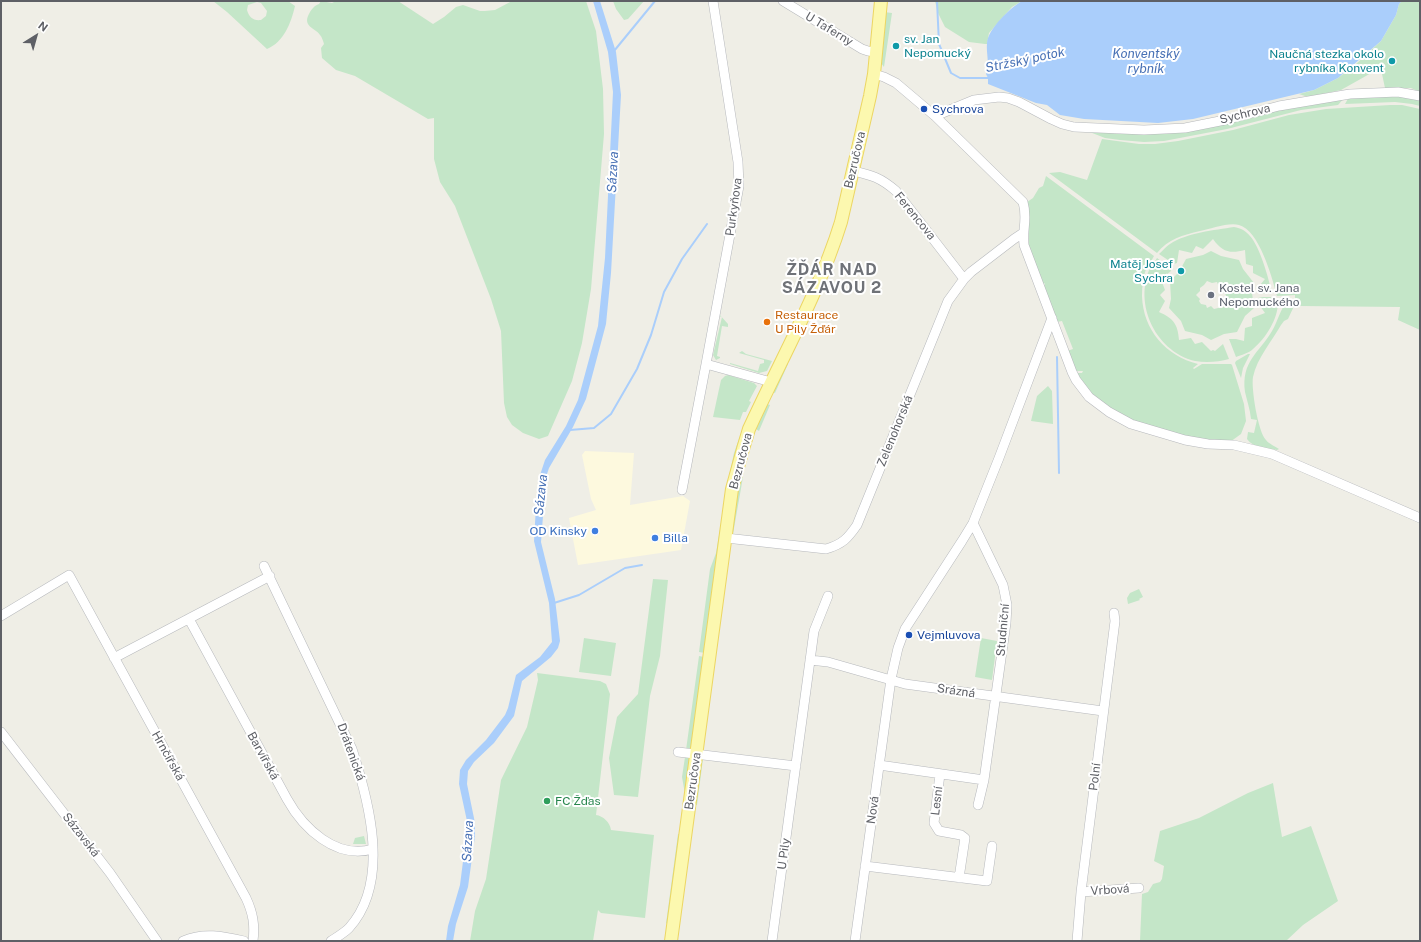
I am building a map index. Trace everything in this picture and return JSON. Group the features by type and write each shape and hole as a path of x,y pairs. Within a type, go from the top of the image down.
{"main road":[{"name":"Bezručova","path":"672,941 732,489 742,449 749,429 821,278 841,222 874,74 881,1"}],"street":[{"name":"Purkyňova","path":"682,490 739,186 738,162 714,1"},
{"name":"U Taferny","path":"783,1 862,49 868,52 876,52"},
{"path":"874,74 896,83 935,116 1023,202 1026,211 1026,221 1023,234 1024,245 1066,359 1076,380 1089,397 1109,412 1131,424 1185,440 1208,444 1234,445 1272,454 1420,518"},
{"name":"Sychrova","path":"935,116 974,100 999,97 1008,98 1019,102 1051,119 1074,127 1144,130 1184,128 1225,120 1279,106 1350,94 1398,92 1420,96"},
{"name":"Ferencova","path":"853,171 873,175 886,182 896,191 964,279"},
{"name":"Zelenohorská","path":"726,538 826,549 836,546 847,539 857,524 945,308 964,279 1014,239 1023,234"},
{"path":"891,679 900,641 905,629 973,523 1052,318"},
{"path":"706,364 771,382"},
{"name":"Studniční","path":"973,523 1000,577 1005,592 1007,606 996,696"},
{"name":"Drátenická","path":"264,566 352,749 361,777 367,805 373,850 372,875 368,893 362,907 348,928 332,941"},
{"name":"Hrnčířská","path":"1,616 69,575 246,898 251,908 254,922 253,941"},
{"path":"114,658 270,576"},
{"name":"U Pily","path":"772,941 814,631 828,596"},
{"name":"Polní","path":"1076,941 1115,621 1114,613"},
{"name":"Barvířská","path":"189,619 287,799 300,820 312,832 330,843 356,852 373,850"},
{"name":"Srázná","path":"810,660 828,662 905,684 1103,711"},
{"name":"Nová","path":"855,941 891,679"},
{"path":"978,805 984,780 996,696"},
{"name":"Sázavská","path":"2,737 110,873 157,941"},
{"path":"678,752 796,766"},
{"name":"Lesní","path":"879,765 984,780"},
{"name":"Lesní","path":"940,774 934,823 939,831 961,835 965,838 959,878"},
{"path":"865,866 987,881 992,846"},
{"name":"Vrbová","path":"1081,892 1139,888"},
{"path":"183,941 189,938 212,935 244,941"}],"shaded area":[{"path":"585,451 634,453 630,505 683,496 690,501 681,550 578,565 569,518 596,510 591,499 582,455"}],"green space":[{"path":"213,1 288,1 295,6 286,31 278,42 267,49","holes":["257,2 261,3 267,11 266,16 261,20 250,17 247,10 248,5"]},
{"path":"321,1 332,3 336,1 398,1 433,24 456,7 463,5 480,11 485,11 495,10 512,1 586,1 596,31 603,89 604,134 591,289 582,343 572,381 548,436 539,439 523,433 512,425 507,417 504,403 501,331 491,299 455,206 440,182 434,159 434,118 428,119 355,76 336,70 322,58 321,48 324,44 321,36 308,24 307,21 310,12"},
{"path":"613,1 644,1 628,19 624,20 616,9"},
{"path":"935,1 1022,1 1012,7 989,33 987,44 985,44 969,42 945,27 938,13"},
{"path":"1402,1 1420,1 1420,92 1411,88 1385,88 1382,74 1373,72 1341,90 1308,97 1299,94 1314,90 1338,78 1356,64 1381,41 1396,15 1399,4"},
{"path":"884,12 892,13 884,67 881,63"},
{"path":"1404,95 1420,100 1420,106 1395,102 1345,104 1349,97"},
{"path":"1345,97 1338,105 1301,110 1227,129 1164,141 1144,142 1105,138 1082,129 1122,134 1135,131 1221,125 1230,123 1238,118"},
{"path":"1402,105 1420,109 1420,330 1398,320 1400,307 1300,306 1295,304 1288,319 1281,325 1261,356 1253,377 1254,400 1260,428 1267,441 1279,449 1277,450 1256,446 1247,439 1248,432 1254,433 1257,420 1251,419 1245,392 1244,381 1246,372 1252,358 1272,331 1285,304 1288,300 1295,299 1295,295 1277,296 1264,255 1253,236 1239,225 1225,225 1176,238 1166,244 1157,253 1049,173 1060,172 1087,180 1102,139 1139,144 1155,144 1233,130 1289,115 1326,109"},
{"path":"1046,176 1154,256 1145,272 1142,296 1143,308 1147,320 1158,340 1176,355 1198,364 1193,368 1194,369 1202,364 1232,365 1244,404 1246,421 1241,434 1230,442 1198,440 1136,423 1107,407 1084,388 1077,373 1082,373 1083,371 1075,371 1067,351 1073,349 1062,321 1057,322 1043,288 1045,284 1044,283 1042,285 1029,247 1027,202 1033,198 1039,188 1043,186"},
{"path":"1234,227 1245,231 1254,241 1264,264 1272,294 1258,293 1260,285 1265,279 1253,273 1253,266 1246,264 1245,250 1235,252 1227,251 1220,247 1213,239 1203,249 1196,246 1192,253 1179,250 1177,263 1174,264 1159,254 1168,245 1184,237 1201,232"},
{"path":"1211,251 1221,256 1239,260 1243,269 1254,283 1252,293 1254,308 1245,316 1237,332 1224,334 1211,340 1202,335 1185,331 1181,321 1169,308 1171,299 1170,281 1179,272 1186,259 1203,255","holes":["1207,281 1212,283 1217,282 1219,287 1223,288 1222,291 1226,295 1226,306 1214,309 1211,306 1207,308 1206,305 1201,304 1199,301 1200,299 1196,295 1200,291 1200,288"]},
{"path":"1157,258 1169,267 1171,271 1166,275 1159,277 1165,290 1160,295 1165,301 1159,312 1174,322 1179,340 1191,338 1195,344 1202,342 1211,351 1215,351 1223,344 1229,359 1212,362 1195,361 1168,347 1158,335 1150,322 1146,307 1145,292 1147,277 1153,262 1154,263"},
{"path":"1271,297 1273,300 1278,302 1274,321 1267,334 1258,345 1249,352 1236,357 1229,339 1244,341 1245,328 1252,326 1252,318 1265,313 1260,306 1258,298"},
{"path":"722,317 728,324 728,327 722,326 717,356 720,358 716,360 713,355"},
{"path":"742,351 746,354 772,361 767,371 759,373 730,364 758,371 760,364 764,363 764,360 739,353"},
{"path":"1250,354 1243,368 1241,378 1235,363"},
{"path":"786,363 788,364 775,393 772,392"},
{"path":"728,375 754,383 757,386 749,401 751,402 746,412 743,412 740,420 713,417 721,380"},
{"path":"1048,386 1052,391 1053,424 1031,421 1037,396"},
{"path":"767,404 770,405 759,431 756,429"},
{"path":"740,436 705,653 699,652 710,569 716,553 728,481 734,453"},
{"path":"740,477 743,477 733,534 731,531"},
{"path":"653,579 668,580 660,656 650,696 638,797 614,795 609,758 617,717 638,694"},
{"path":"1139,589 1143,597 1139,599 1140,600 1128,604 1127,598 1130,593"},
{"path":"584,638 616,643 611,676 579,672"},
{"path":"981,638 997,641 992,680 975,677"},
{"path":"699,656 704,657 692,747 686,750"},
{"name":"FC Žďas","path":"537,673 600,681 606,684 610,694 596,815 606,820 611,830 654,835 645,918 601,913 598,910 593,941 470,941 475,911 486,879 501,780 527,727 538,680"},
{"path":"685,757 690,759 683,817 681,817 685,794 682,777"},
{"path":"701,759 703,759 697,805 694,805"},
{"path":"1273,783 1282,837 1311,826 1338,901 1303,925 1286,941 1140,941 1142,894 1148,892 1153,884 1160,882 1162,879 1164,866 1154,861 1160,831 1199,818 1248,793"},
{"path":"678,834 668,921 666,924"},
{"path":"364,836 366,844 353,844 355,838"}],"water":[{"name":"Sázava","path":"593,1 600,1 616,52 621,95 611,273 606,324 586,399 573,427 549,468 546,477 541,542 555,599 560,641 558,648 551,657 522,681 514,716 494,743 474,762 468,771 467,784 475,823 475,836 468,887 456,924 453,941 446,941 448,926 460,885 467,830 467,821 459,784 460,770 466,760 486,740 505,715 516,675 540,657 552,642 549,603 534,541 540,475 545,460 566,426 578,400 598,326 605,258 613,92 608,52"},
{"name":"Konventský rybník","path":"1022,1 1402,1 1399,4 1396,15 1381,41 1338,78 1314,90 1193,119 1158,123 1084,119 1060,115 1047,105 1036,103 988,84 986,74 988,66 988,37 1000,19"}],"waterway":[{"path":"614,51 655,1"},
{"name":"Stržský potok","path":"937,1 939,44 951,73 960,78 990,78"},
{"path":"570,430 594,428 611,414 637,369 651,335 664,292 682,259 707,224"},
{"path":"1057,357 1059,473"},
{"path":"554,603 579,595 625,568 642,565"}],"place":[{"name":"sv. Jan Nepomucký","path":"896,46"},
{"name":"Naučná stezka okolo rybníka Konvent","path":"1392,61"},
{"name":"Sychrova","path":"924,109"},
{"name":"Matěj Josef Sychra","path":"1181,271"},
{"name":"Kostel sv. Jana Nepomuckého","path":"1211,295"},
{"name":"Restaurace U Pily Žďár","path":"767,322"},
{"name":"OD Kinsky","path":"595,531"},
{"name":"Billa","path":"655,538"},
{"name":"Vejmluvova","path":"909,635"},
{"name":"FC Žďas","path":"547,801"}],"district":[{"name":"ŽĎÁR NAD SÁZAVOU 2","path":"832,279"}]}
